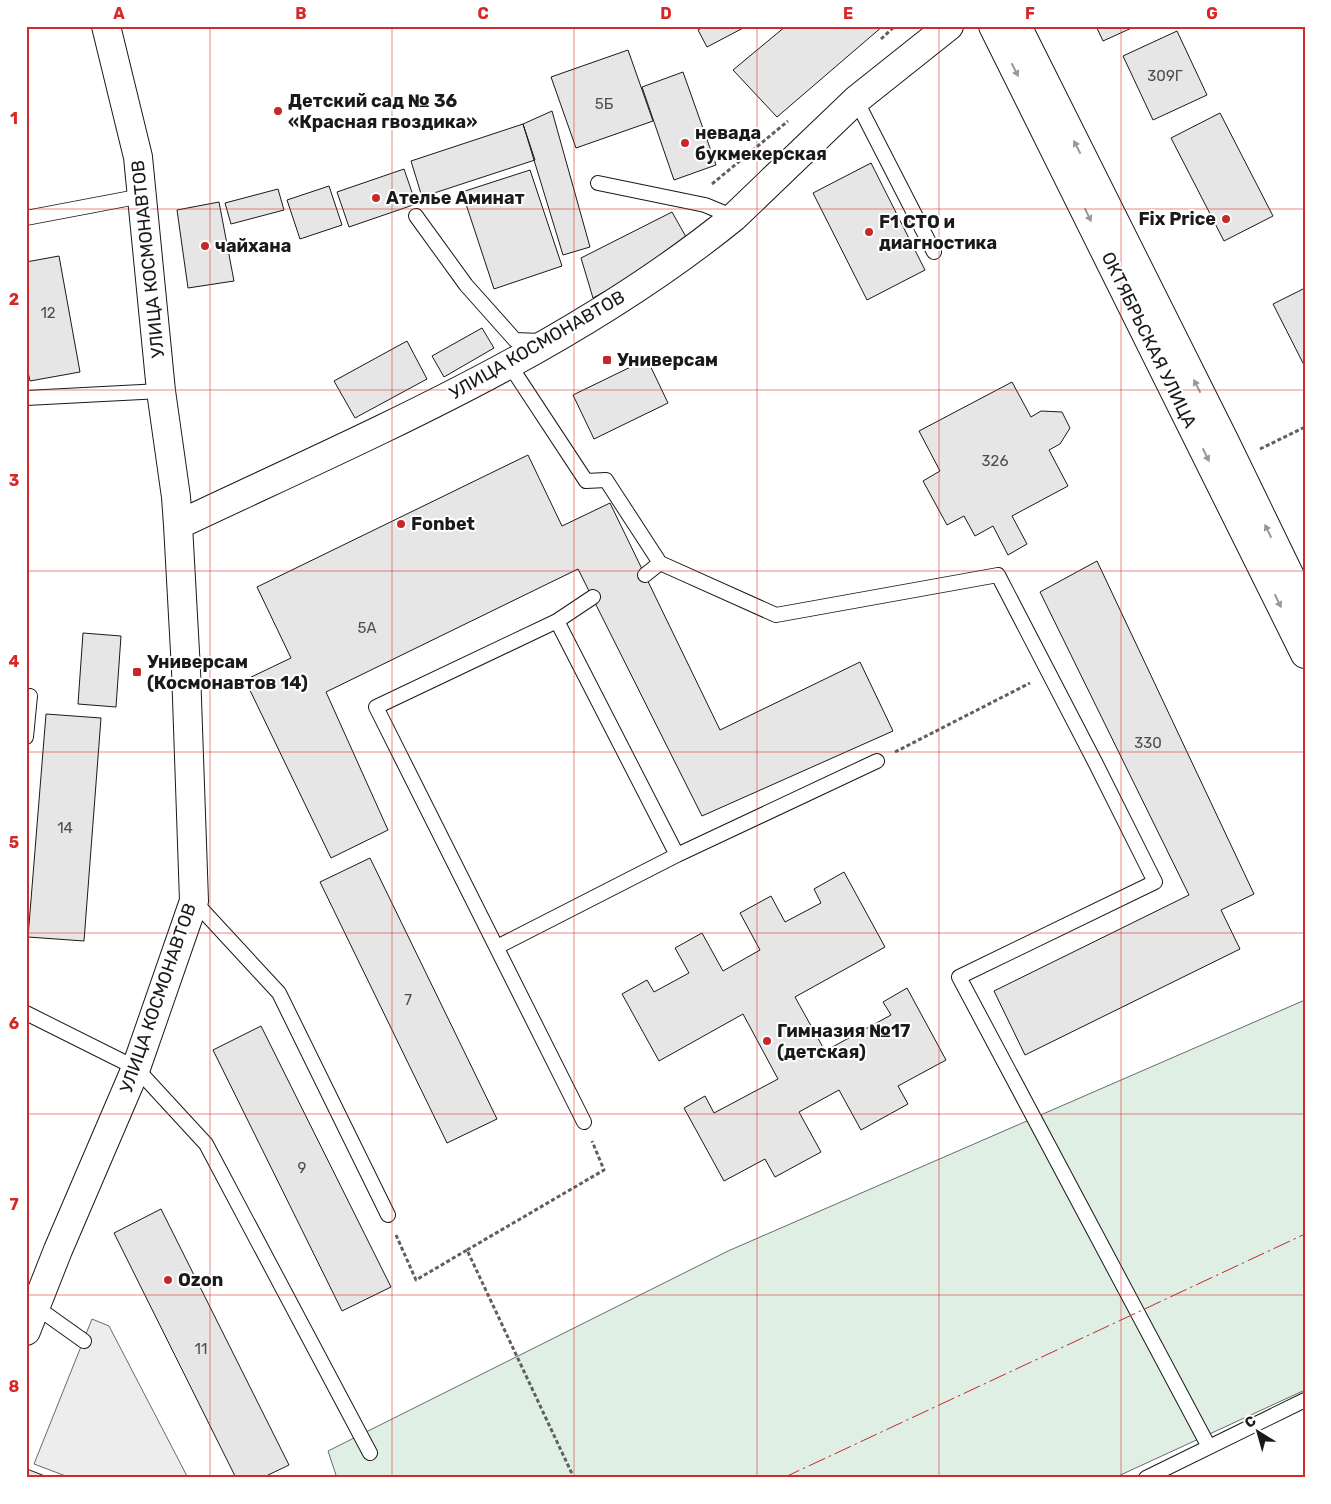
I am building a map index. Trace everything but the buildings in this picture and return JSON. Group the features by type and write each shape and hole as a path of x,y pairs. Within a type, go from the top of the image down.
{"street":[{"name":"УЛИЦА КОСМОНАВТОВ","path":"30,1313 136,1068 194,901 186,670 176,497 161,391 138,157 106,26"},
{"name":"УЛИЦА КОСМОНАВТОВ","path":"178,525 410,416 552,341 618,301 734,217 856,100 949,26"},
{"name":"ОКТЯБРЬСКАЯ УЛИЦА","path":"993,26 1305,654"},
{"path":"1017,26 1305,607"}],"lane":[{"path":"856,100 934,252"},
{"path":"598,183 705,205 734,217"},
{"path":"26,218 142,196"},
{"path":"416,216 466,285 515,340 552,341"},
{"path":"509,364 586,481 606,480 660,564 776,615 998,575 1155,882 959,977 1210,1447"},
{"path":"26,398 161,391"},
{"path":"645,575 660,564"},
{"path":"584,1122 376,707 557,620 593,597"},
{"path":"557,620 677,855"},
{"path":"26,737 30,696"},
{"path":"497,947 677,855 877,761"},
{"path":"194,901 279,993 388,1215"},
{"path":"26,1013 136,1068 206,1144 370,1453"},
{"path":"30,1313 84,1341"},
{"path":"1146,1478 1305,1400"}],"path":[{"path":"875,45 895,26"},
{"path":"705,205 702,192 790,119"},
{"path":"1234,462 1305,427"},
{"path":"877,761 1049,673"},
{"path":"388,1215 416,1280 604,1170 584,1122"},
{"path":"467,1250 574,1478"}],"green space":[{"path":"1305,1000 1305,1390 1114,1478 337,1478 328,1451 728,1251"}],"shaded area":[{"path":"92,1319 109,1326 188,1478 71,1478 34,1464"}],"power":[{"path":"783,1478 1305,1234"}],"place":[{"name":"Детский сад № 36 «Красная гвоздика»","path":"278,111"},
{"name":"невада букмекерская","path":"685,143"},
{"name":"Ателье Аминат","path":"376,198"},
{"name":"Fix Price","path":"1226,219"},
{"name":"F1 СТО и диагностика","path":"869,232"},
{"name":"чайхана","path":"205,246"},
{"name":"Универсам","path":"607,360"},
{"name":"Fonbet","path":"401,524"},
{"name":"Универсам (Космонавтов 14)","path":"137,672"},
{"name":"Гимназия №17 (детская)","path":"767,1041"},
{"name":"Ozon","path":"168,1280"}]}
